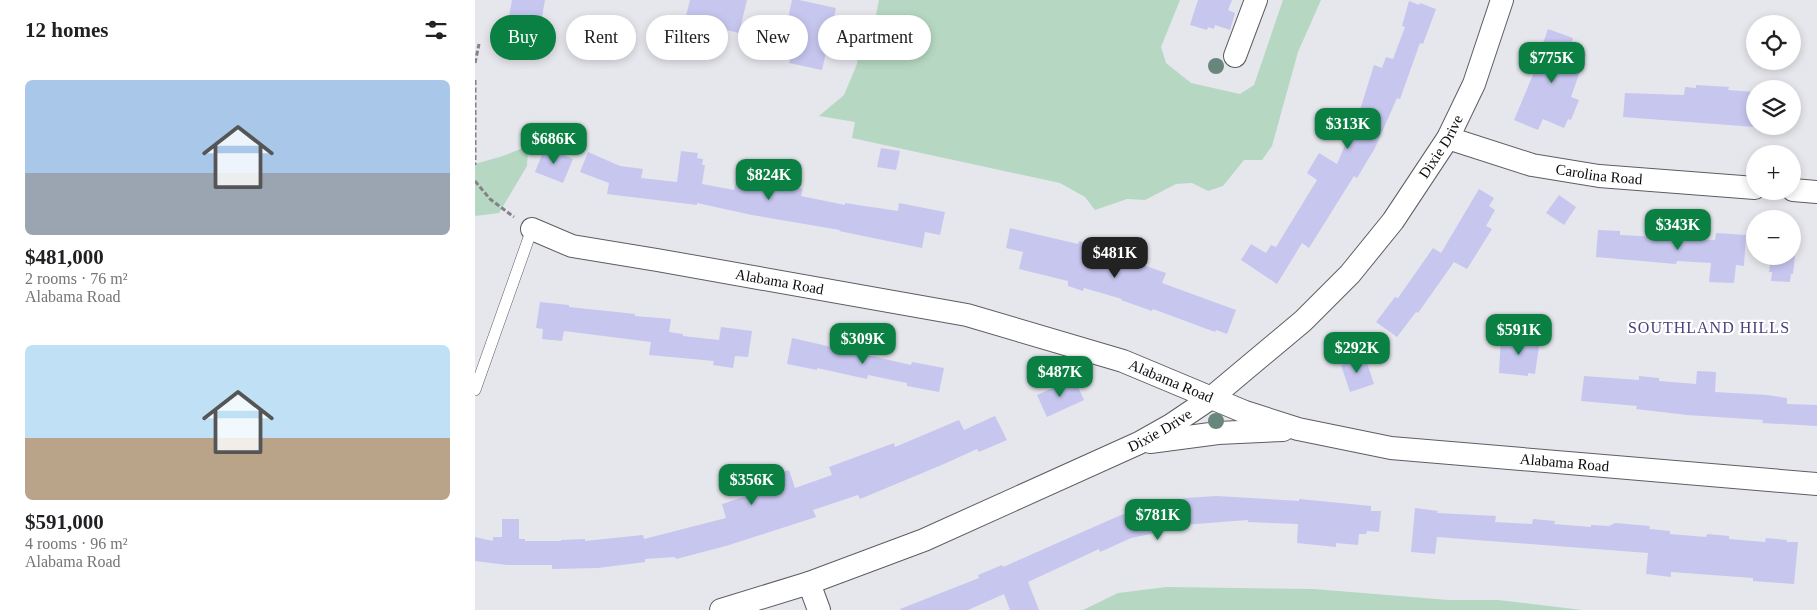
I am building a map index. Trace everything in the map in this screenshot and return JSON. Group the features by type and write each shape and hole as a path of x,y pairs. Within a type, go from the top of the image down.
{"street":[{"path":"1235,56 1257,0"},
{"name":"Dixie Drive","path":"721,610 809,583 924,540 1139,443 1171,425 1211,398 1303,321 1350,274 1393,221 1448,138 1474,84 1502,0"},
{"name":"Carolina Road","path":"1448,138 1532,165 1589,174 1746,187"},
{"path":"1801,191 1817,192"},
{"name":"Alabama Road","path":"532,229 572,246 967,315 1123,361 1245,412 1298,429 1391,448 1817,484"},
{"path":"1139,443 1218,433 1298,429"},
{"path":"809,583 819,610"}],"lane":[{"path":"475,390 532,229"}],"path":[{"path":"475,63 479,44"},
{"path":"475,80 475,165"},
{"path":"475,181 490,199 532,229"}],"green space":[{"path":"879,0 1180,0 1161,47 1166,63 1191,83 1240,94 1254,85 1283,0 1321,0 1298,52 1272,146 1262,160 1244,160 1223,186 1208,191 1192,183 1176,184 1145,200 1127,199 1095,210 1085,197 1060,183 852,138 855,122 819,116 844,95 857,60 931,60 931,15 876,15"},
{"path":"528,146 527,166 499,213 475,216 475,164"},
{"path":"1166,587 1314,589 1448,600 1498,600 1582,610 1083,610 1118,593"}],"building":[{"path":"512,0 545,0 542,15 509,15"},
{"path":"690,0 747,0 743,15 738,15 738,33 728,30 728,15 686,15"},
{"path":"792,0 836,8 834,15 818,15 818,60 824,60 822,70 789,63 790,60 808,60 808,15 789,15"},
{"path":"1198,0 1232,0 1228,10 1235,13 1230,30 1215,25 1214,29 1208,27 1207,30 1190,25"},
{"path":"1409,1 1436,9 1423,44 1420,43 1400,99 1397,98 1375,148 1357,178 1354,176 1309,248 1302,243 1277,284 1241,260 1251,244 1266,253 1271,245 1276,247 1317,180 1307,173 1319,153 1337,164 1360,110 1374,65 1382,68 1386,57 1393,59 1405,27 1402,26"},
{"path":"1548,29 1573,38 1570,48 1586,54 1571,97 1579,100 1571,120 1568,119 1564,128 1543,119 1538,130 1514,120 1540,58 1538,57"},
{"path":"1696,85 1729,87 1728,90 1746,91 1746,126 1623,117 1625,93 1684,95 1685,87 1696,88"},
{"path":"545,147 573,159 563,183 535,172"},
{"path":"881,148 900,151 896,170 877,167"},
{"path":"681,151 698,153 697,158 703,159 702,165 705,165 702,184 734,190 738,173 760,178 760,180 803,189 801,196 845,205 845,203 898,211 899,203 945,212 940,235 925,232 922,248 840,230 752,215 697,203 697,205 607,194 609,183 580,172 588,152 620,166 643,169 641,178 677,182"},
{"path":"1479,189 1494,198 1489,206 1495,210 1486,226 1492,229 1467,269 1454,262 1418,313 1416,312 1397,337 1376,322 1395,297 1398,298 1433,248 1441,253"},
{"path":"1559,195 1576,207 1564,225 1546,213"},
{"path":"1010,228 1078,244 1079,241 1107,249 1106,252 1166,273 1162,283 1236,310 1227,334 1216,330 1215,332 1153,309 1152,311 1122,299 1084,288 1083,291 1068,286 1068,281 1019,269 1023,252 1006,248"},
{"path":"1598,230 1620,231 1620,235 1715,240 1716,233 1746,235 1744,266 1736,265 1734,283 1709,282 1711,263 1677,261 1676,264 1596,257"},
{"path":"1770,265 1794,265 1790,282 1771,281 1772,272 1769,272"},
{"path":"540,302 635,314 635,316 671,319 669,332 683,334 683,336 719,340 721,327 752,331 748,357 735,356 733,368 713,365 714,361 649,355 651,342 564,331 562,341 542,339 543,329 536,328"},
{"path":"1501,336 1540,339 1535,374 1528,373 1528,376 1499,373"},
{"path":"792,338 911,365 912,362 944,368 939,392 907,386 907,383 868,375 867,379 817,368 817,370 787,364"},
{"path":"1365,357 1374,384 1350,392 1341,365"},
{"path":"1697,371 1716,372 1715,392 1767,395 1787,398 1787,404 1817,405 1817,426 1762,423 1763,420 1687,415 1636,409 1637,406 1581,401 1584,376 1639,380 1639,376 1659,378 1659,381 1696,384"},
{"path":"1075,380 1084,400 1047,417 1037,395"},
{"path":"995,416 1007,440 979,452 977,449 860,499 858,495 813,510 816,517 726,546 676,559 675,557 645,559 645,562 598,568 552,569 552,565 507,565 475,561 475,537 493,541 493,537 502,537 502,519 519,519 519,539 525,539 525,541 585,539 585,541 643,535 644,539 726,518 722,504 774,487 770,476 789,470 795,488 832,475 829,467 894,443 895,447 959,420 964,430"},
{"path":"1216,496 1299,501 1299,499 1371,506 1371,511 1381,511 1379,532 1367,531 1366,534 1359,534 1358,545 1336,543 1336,547 1297,543 1298,524 1248,522 1248,520 1169,526 1170,530 1131,538 1100,552 1099,549 1028,582 1039,610 1010,610 1004,594 968,610 900,609 979,578 978,575 1002,565 1003,567 1121,515 1186,498"},
{"path":"1415,508 1438,511 1437,513 1496,516 1495,522 1532,524 1533,519 1555,521 1554,524 1591,527 1591,525 1609,526 1615,523 1650,526 1649,529 1670,531 1670,534 1706,537 1707,534 1729,536 1729,539 1765,542 1766,538 1798,542 1794,584 1753,581 1753,578 1671,572 1671,577 1646,574 1648,553 1437,537 1435,554 1411,552"}],"district":[{"name":"SOUTHLAND HILLS","path":"1709,327"}]}
